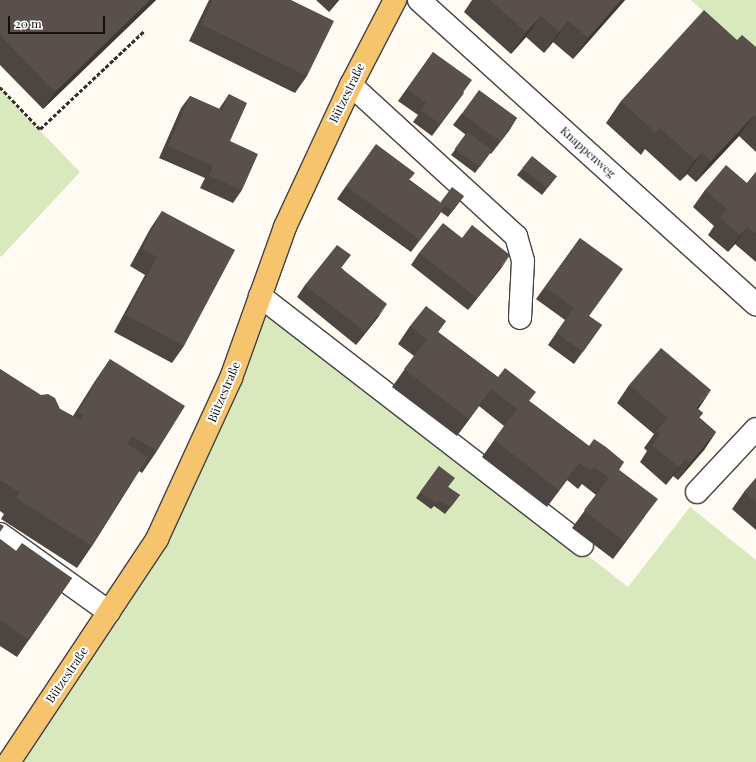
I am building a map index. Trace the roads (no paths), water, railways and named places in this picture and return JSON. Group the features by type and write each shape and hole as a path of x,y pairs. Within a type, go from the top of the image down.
{"main road":[{"name":"Bützestraße","path":"9,762 157,539 194,462 231,378 285,227 351,85 395,0"}],"street":[{"name":"Knappenweg","path":"419,0 756,304"},
{"path":"351,85 516,236 523,261 520,318"},
{"path":"260,296 582,545"},
{"path":"697,492 756,429"},
{"path":"0,534 109,612"}]}
